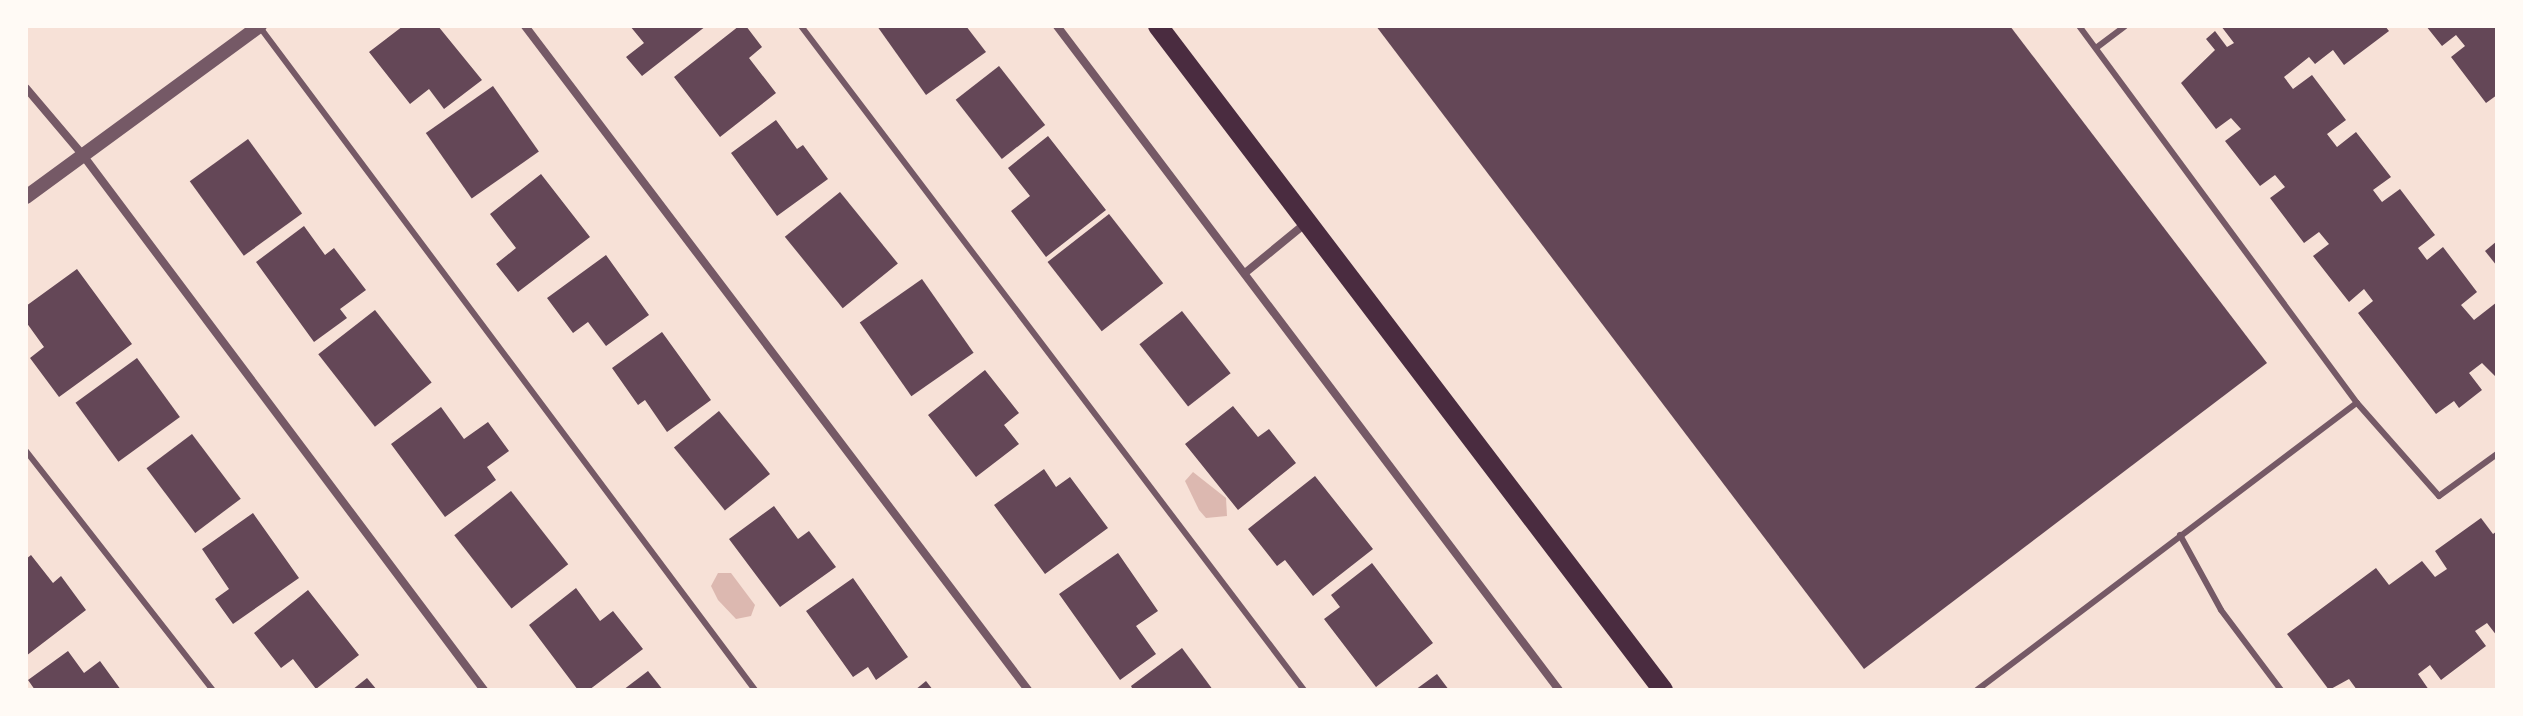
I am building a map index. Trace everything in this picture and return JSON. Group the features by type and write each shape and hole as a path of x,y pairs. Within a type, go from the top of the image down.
{"main road":[{"path":"1165,29 1307,222 1663,690"}],"street":[{"path":"26,197 259,26"},
{"path":"525,26 1028,690"},
{"path":"1057,26 1559,690"},
{"path":"26,88 82,154 484,690"},
{"path":"1245,273 1307,222"}],"lane":[{"path":"259,26 755,690"},
{"path":"801,26 1304,690"},
{"path":"2079,26 2357,403 2439,496 2497,454"},
{"path":"2096,48 2125,26"},
{"path":"1977,690 2357,403"},
{"path":"26,451 213,690"},
{"path":"2180,535 2221,610 2281,690"}],"shaded area":[{"path":"1193,472 1226,498 1227,516 1206,518 1199,510 1185,481"},
{"path":"718,573 731,573 755,605 751,616 736,619 718,600 711,586"}],"building":[{"path":"403,26 438,26 482,80 444,109 429,89 410,104 369,52"},
{"path":"630,26 706,26 642,76 626,57 644,43"},
{"path":"739,26 746,26 762,47 749,58 776,93 720,137 674,77"},
{"path":"877,26 966,26 986,52 926,95"},
{"path":"1376,26 2010,26 2267,363 1864,669"},
{"path":"2221,26 2385,26 2389,31 2344,65 2333,50 2315,64 2309,57 2284,77 2293,89 2312,75 2346,120 2327,134 2337,147 2356,132 2391,177 2373,190 2382,202 2400,189 2435,235 2418,248 2427,260 2443,247 2477,292 2461,305 2474,320 2497,302 2497,378 2482,363 2469,373 2482,390 2459,408 2454,401 2436,414 2358,313 2373,301 2364,289 2349,302 2313,256 2329,244 2319,232 2304,243 2270,198 2285,187 2275,175 2260,186 2225,141 2241,129 2231,118 2216,129 2181,83 2215,50 2206,39 2215,31 2227,47 2234,43"},
{"path":"2426,26 2497,26 2497,95 2486,103 2451,57 2465,46 2456,35 2442,46"},
{"path":"999,66 1045,125 1002,159 956,100"},
{"path":"493,86 539,152 472,199 426,133"},
{"path":"776,120 797,149 803,145 828,179 777,216 731,153"},
{"path":"1048,136 1106,210 1046,257 1011,211 1030,196 1008,168"},
{"path":"248,139 302,213 244,256 190,181"},
{"path":"541,174 590,237 518,292 496,264 516,248 490,214"},
{"path":"840,192 898,263 843,308 785,237"},
{"path":"1109,214 1163,283 1102,331 1048,262"},
{"path":"304,226 325,255 334,248 366,290 340,309 347,318 314,342 256,262"},
{"path":"2497,241 2497,266 2485,251"},
{"path":"606,255 649,315 606,346 588,322 573,333 547,298"},
{"path":"77,269 132,344 59,397 30,358 44,347 26,322 26,306"},
{"path":"922,279 974,353 911,396 860,323"},
{"path":"375,310 432,382 375,427 318,354"},
{"path":"1182,311 1231,373 1188,406 1139,344"},
{"path":"662,332 711,400 667,432 645,400 638,405 612,368"},
{"path":"137,358 180,417 118,462 76,403"},
{"path":"985,370 1019,413 1004,425 1019,444 976,477 928,415"},
{"path":"1233,406 1258,437 1269,429 1296,463 1238,510 1185,444"},
{"path":"441,407 464,439 488,422 509,451 487,467 496,480 445,517 391,444"},
{"path":"719,411 770,474 725,510 674,448"},
{"path":"192,434 241,499 195,533 146,468"},
{"path":"1044,469 1056,487 1070,477 1108,528 1045,574 994,505"},
{"path":"1315,476 1373,549 1313,596 1285,560 1277,566 1248,529"},
{"path":"511,491 568,564 512,609 454,535"},
{"path":"774,506 798,539 809,531 836,567 780,607 729,539"},
{"path":"253,513 299,578 233,624 215,599 229,589 202,549"},
{"path":"2481,518 2493,534 2497,531 2497,636 2487,623 2475,631 2486,646 2441,680 2430,665 2418,674 2429,690 2357,690 2349,679 2329,690 2287,634 2376,568 2389,585 2422,561 2435,577 2447,569 2435,551"},
{"path":"1118,553 1158,611 1136,626 1156,654 1120,680 1059,594"},
{"path":"31,555 53,583 61,576 86,610 26,656 26,559"},
{"path":"1372,563 1433,643 1376,687 1324,619 1340,607 1331,595"},
{"path":"853,578 908,657 876,680 868,667 853,677 806,611"},
{"path":"576,588 600,621 613,611 643,649 589,690 578,690 529,625"},
{"path":"308,590 359,655 316,689 293,659 281,668 254,633"},
{"path":"1182,648 1213,690 1133,690 1131,686"},
{"path":"68,651 84,673 100,661 121,690 35,690 28,680"},
{"path":"648,671 663,690 623,690"},
{"path":"1437,674 1449,690 1415,690"},
{"path":"367,678 377,690 352,690"},
{"path":"926,681 933,690 915,690"}]}
